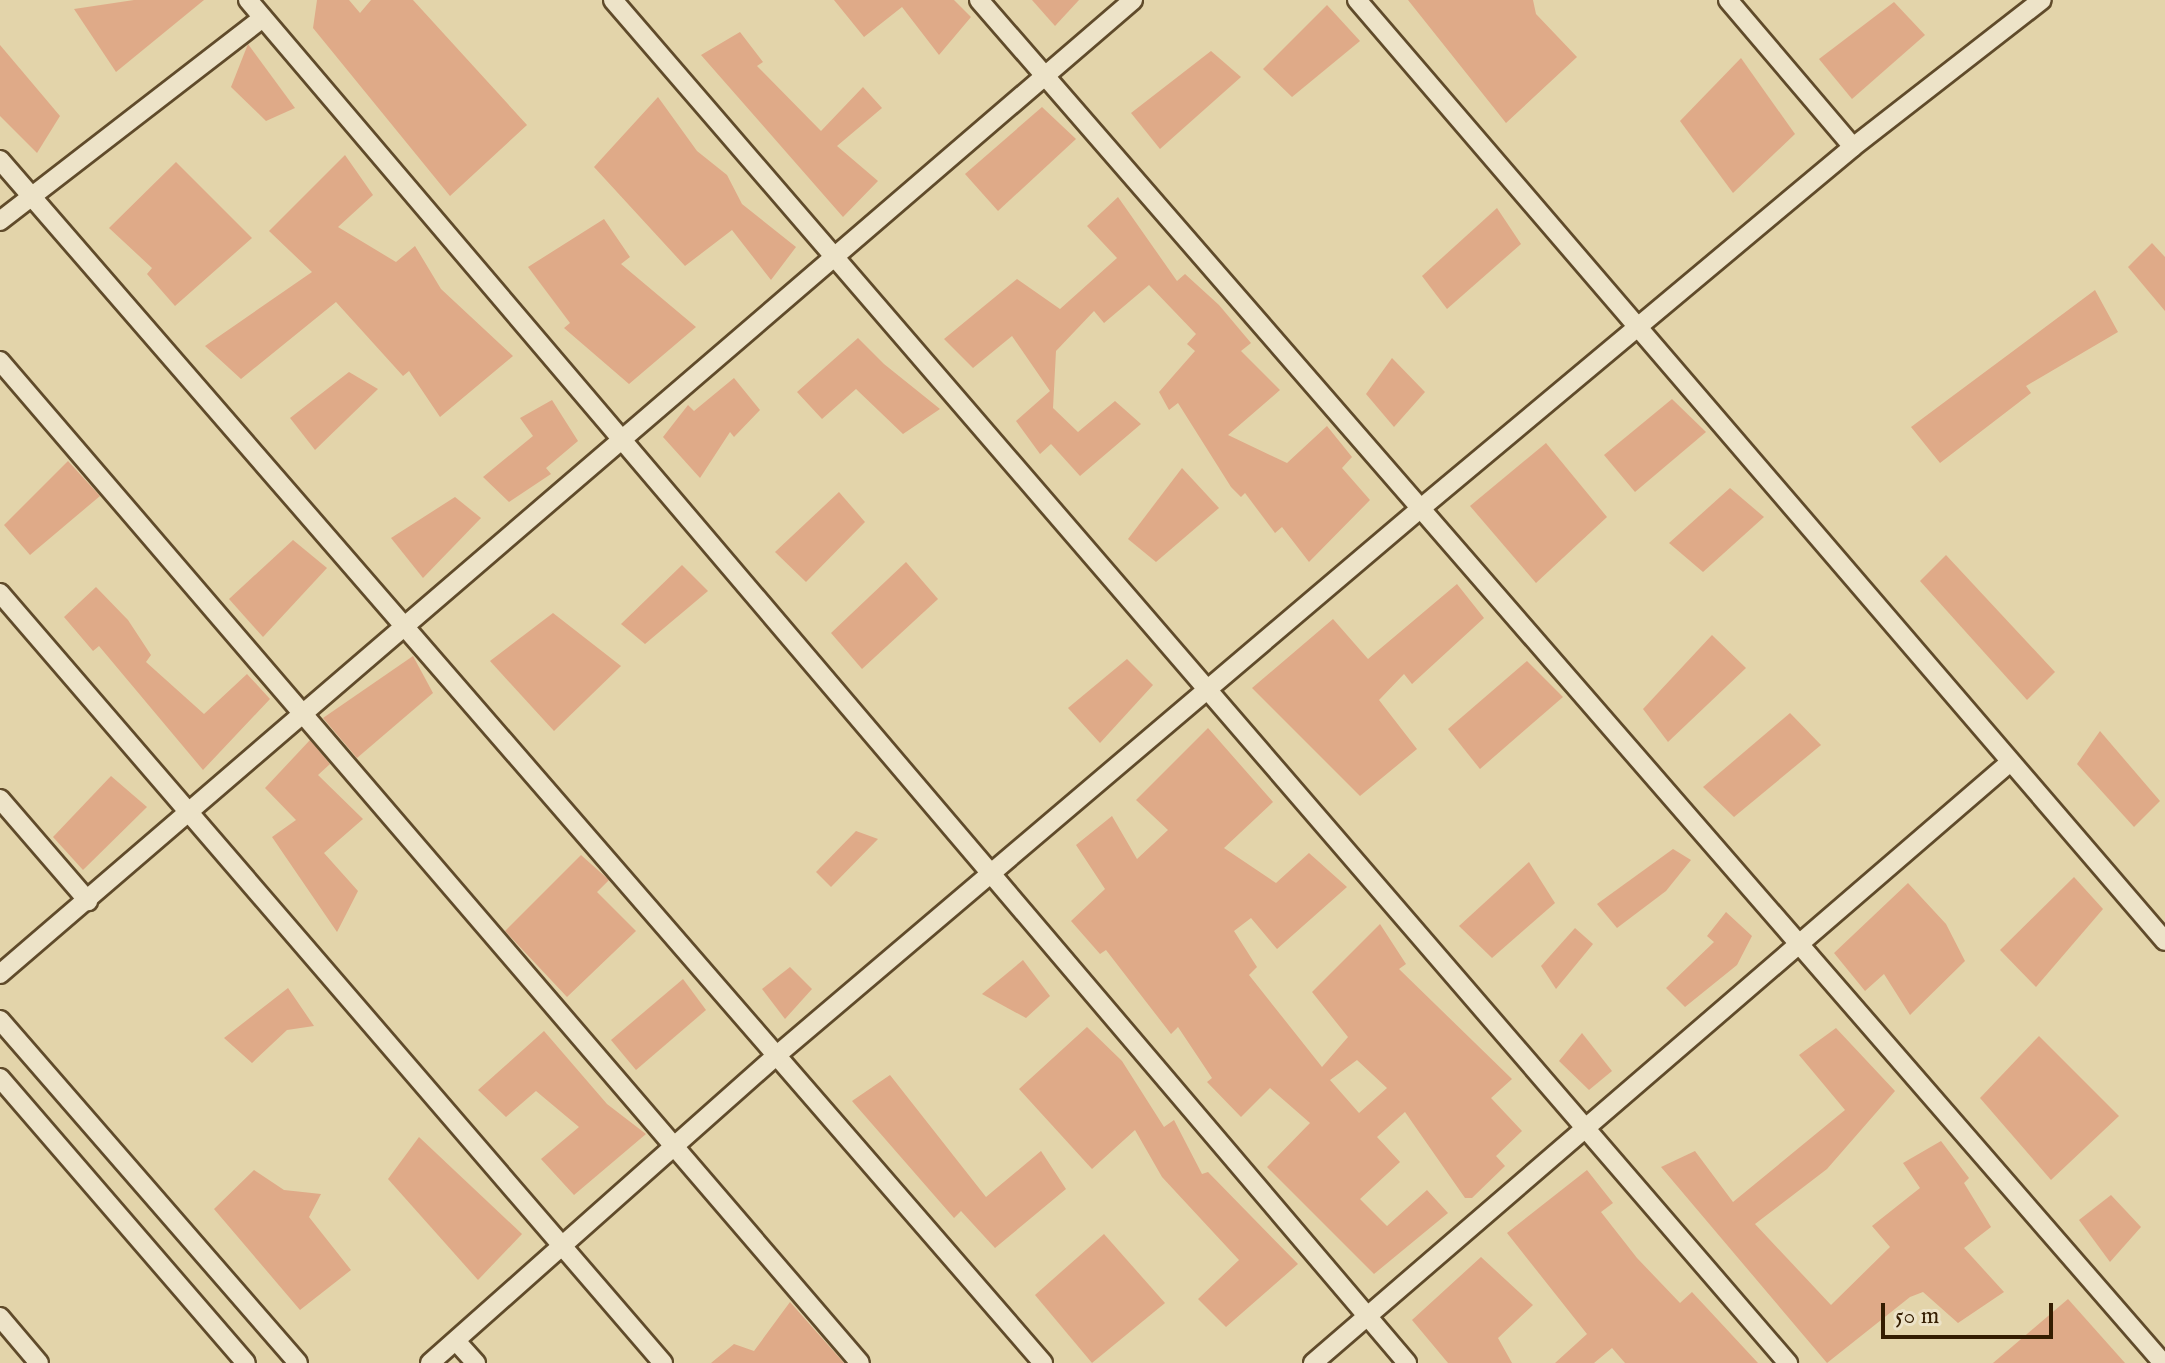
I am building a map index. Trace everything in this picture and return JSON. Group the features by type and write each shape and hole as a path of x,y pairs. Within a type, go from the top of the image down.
{"street":[{"path":"248,0 619,443 1407,1363"},
{"path":"613,0 1205,693 1788,1363"},
{"path":"979,0 1798,948 2163,1363"},
{"path":"0,974 301,720 831,257 1133,0"},
{"path":"1357,0 1634,328 2165,941"},
{"path":"1728,0 1853,147"},
{"path":"430,1363 564,1248 777,1055 991,879 1634,328 1853,147 2042,0"},
{"path":"0,221 263,18"},
{"path":"0,160 409,626 1043,1363"},
{"path":"0,361 301,720 676,1146 860,1363"},
{"path":"0,593 663,1363"},
{"path":"1313,1363 1581,1127 1798,948 2009,763"},
{"path":"0,799 88,901"},
{"path":"0,1020 298,1363"},
{"path":"0,1078 246,1363"},
{"path":"0,1317 39,1363"},
{"path":"456,1341 476,1363"}],"building":[{"path":"134,0 204,0 116,72 74,9"},
{"path":"317,0 349,0 360,13 371,0 413,0 527,125 450,196 313,28"},
{"path":"834,0 954,0 971,17 939,55 902,7 864,37"},
{"path":"1032,0 1079,0 1055,26"},
{"path":"1408,0 1533,0 1536,14 1577,57 1506,123"},
{"path":"1894,2 1925,35 1852,99 1819,59"},
{"path":"1327,5 1360,41 1292,97 1263,69"},
{"path":"740,32 763,62 757,66 821,131 863,87 882,108 837,146 878,181 843,217 701,55"},
{"path":"248,44 295,108 266,121 231,87"},
{"path":"0,45 60,116 37,153 0,116"},
{"path":"1211,51 1241,77 1160,149 1131,113"},
{"path":"1741,58 1795,134 1733,193 1680,121"},
{"path":"658,97 697,151 727,175 742,204 796,247 771,280 732,230 685,266 594,167"},
{"path":"1042,107 1076,139 998,211 965,174"},
{"path":"345,155 373,195 338,227 396,262 415,246 441,289 513,356 440,417 409,371 403,376 336,302 241,379 205,346 312,272 269,231"},
{"path":"176,162 252,238 175,306 147,274 152,268 109,228"},
{"path":"1118,197 1177,281 1185,274 1219,305 1251,343 1241,351 1280,390 1228,435 1287,463 1327,426 1352,457 1342,468 1370,500 1309,562 1282,527 1275,533 1245,493 1241,497 1231,487 1178,403 1169,410 1159,392 1195,351 1187,344 1196,334 1149,285 1104,323 1094,311 1056,351 1053,408 1078,432 1115,401 1141,424 1080,476 1051,444 1040,454 1016,421 1050,391 1012,336 973,368 944,339 1017,279 1060,309 1117,258 1087,226"},
{"path":"1497,208 1521,244 1447,309 1422,276"},
{"path":"604,219 630,257 621,264 696,327 629,384 564,328 570,323 528,267"},
{"path":"2152,243 2165,257 2165,311 2128,267"},
{"path":"2095,290 2118,332 2026,386 2031,393 1940,463 1911,427"},
{"path":"858,338 884,364 940,409 903,434 856,389 822,419 797,392"},
{"path":"1392,358 1425,392 1394,427 1366,394"},
{"path":"349,372 378,389 315,450 290,418"},
{"path":"734,378 760,410 734,437 730,432 700,478 663,437 688,405 694,411"},
{"path":"1672,399 1706,432 1635,492 1604,455"},
{"path":"552,400 578,441 546,468 551,474 509,502 483,477 533,436 520,418"},
{"path":"1546,443 1607,517 1536,583 1470,506"},
{"path":"68,461 100,496 30,555 4,525"},
{"path":"1182,468 1219,508 1156,562 1128,539"},
{"path":"1730,488 1764,517 1703,572 1669,543"},
{"path":"839,492 865,522 806,582 775,552"},
{"path":"455,497 481,518 423,578 391,538"},
{"path":"293,540 327,568 263,637 229,599"},
{"path":"1946,555 2055,672 2027,700 1920,581"},
{"path":"906,562 938,599 862,669 831,633"},
{"path":"682,565 708,591 645,644 621,624"},
{"path":"1457,584 1484,618 1412,684 1404,674 1379,700 1417,749 1360,796 1252,688 1333,619 1368,659"},
{"path":"96,587 128,620 151,655 146,662 204,714 247,674 270,699 203,770 99,646 93,651 64,617"},
{"path":"553,613 621,666 554,731 490,661"},
{"path":"1712,635 1746,668 1668,742 1643,709"},
{"path":"413,656 433,693 357,758 323,718"},
{"path":"1127,659 1153,685 1100,743 1068,708"},
{"path":"1527,661 1563,697 1480,769 1448,729"},
{"path":"1790,713 1821,745 1734,817 1703,787"},
{"path":"1208,728 1273,802 1224,848 1276,883 1309,853 1347,887 1277,949 1251,918 1234,931 1257,967 1249,975 1322,1067 1348,1037 1312,992 1380,924 1406,964 1399,969 1512,1079 1491,1098 1522,1131 1496,1156 1505,1166 1472,1198 1465,1198 1405,1112 1377,1137 1400,1162 1360,1199 1387,1226 1427,1190 1448,1213 1374,1274 1267,1167 1310,1123 1270,1088 1241,1117 1207,1082 1212,1078 1178,1027 1171,1034 1106,950 1100,954 1071,921 1105,889 1076,845 1112,816 1137,859 1168,830 1136,800","holes":["1357,1060 1387,1088 1359,1113 1330,1080"]},
{"path":"2100,731 2160,801 2134,827 2077,764"},
{"path":"310,740 330,764 318,775 363,819 324,853 358,891 337,932 272,837 296,820 265,788"},
{"path":"111,776 147,807 83,870 53,837"},
{"path":"856,831 878,839 831,887 816,872"},
{"path":"1673,849 1691,860 1666,891 1617,928 1597,904"},
{"path":"581,855 609,880 597,892 636,931 567,997 505,931"},
{"path":"1529,862 1555,903 1492,958 1459,926"},
{"path":"2074,877 2103,909 2036,987 2000,950"},
{"path":"1908,883 1946,924 1965,961 1910,1015 1884,974 1865,991 1834,953"},
{"path":"1726,912 1752,936 1737,965 1685,1007 1666,988 1714,942 1707,936"},
{"path":"1575,928 1593,944 1556,989 1541,966"},
{"path":"1023,960 1050,996 1026,1018 982,994"},
{"path":"790,967 812,989 785,1019 762,989"},
{"path":"683,979 706,1010 636,1070 611,1040"},
{"path":"288,988 314,1026 287,1030 252,1063 224,1038"},
{"path":"1087,1027 1122,1061 1164,1127 1174,1120 1202,1174 1208,1172 1298,1264 1226,1327 1198,1299 1239,1260 1162,1177 1135,1130 1092,1169 1019,1089"},
{"path":"1836,1028 1895,1091 1827,1169 1755,1224 1831,1305 1890,1247 1872,1226 1920,1188 1903,1163 1941,1141 1969,1178 1964,1183 1991,1227 1964,1248 2004,1292 1958,1323 1923,1292 1910,1297 1827,1363 1661,1167 1695,1151 1733,1202 1845,1110 1799,1055"},
{"path":"544,1031 607,1104 646,1134 574,1195 541,1159 579,1127 536,1091 506,1117 478,1090"},
{"path":"1582,1033 1612,1071 1589,1090 1559,1061"},
{"path":"2039,1036 2119,1116 2051,1180 1980,1098"},
{"path":"890,1075 986,1197 1041,1151 1066,1189 995,1248 961,1211 954,1218 852,1101"},
{"path":"419,1137 522,1234 478,1280 388,1179"},
{"path":"254,1170 284,1190 321,1194 309,1217 351,1270 300,1310 214,1209"},
{"path":"1587,1170 1613,1203 1601,1212 1637,1258 1680,1303 1692,1292 1758,1363 1625,1363 1612,1348 1594,1363 1555,1363 1587,1334 1507,1233"},
{"path":"2111,1195 2141,1227 2110,1262 2079,1220"},
{"path":"1104,1234 1165,1303 1092,1363 1035,1295"},
{"path":"1481,1257 1533,1305 1498,1338 1512,1363 1448,1363 1412,1320"},
{"path":"2068,1299 2125,1363 1993,1363"},
{"path":"790,1302 844,1363 711,1363 734,1344 754,1351"}]}
